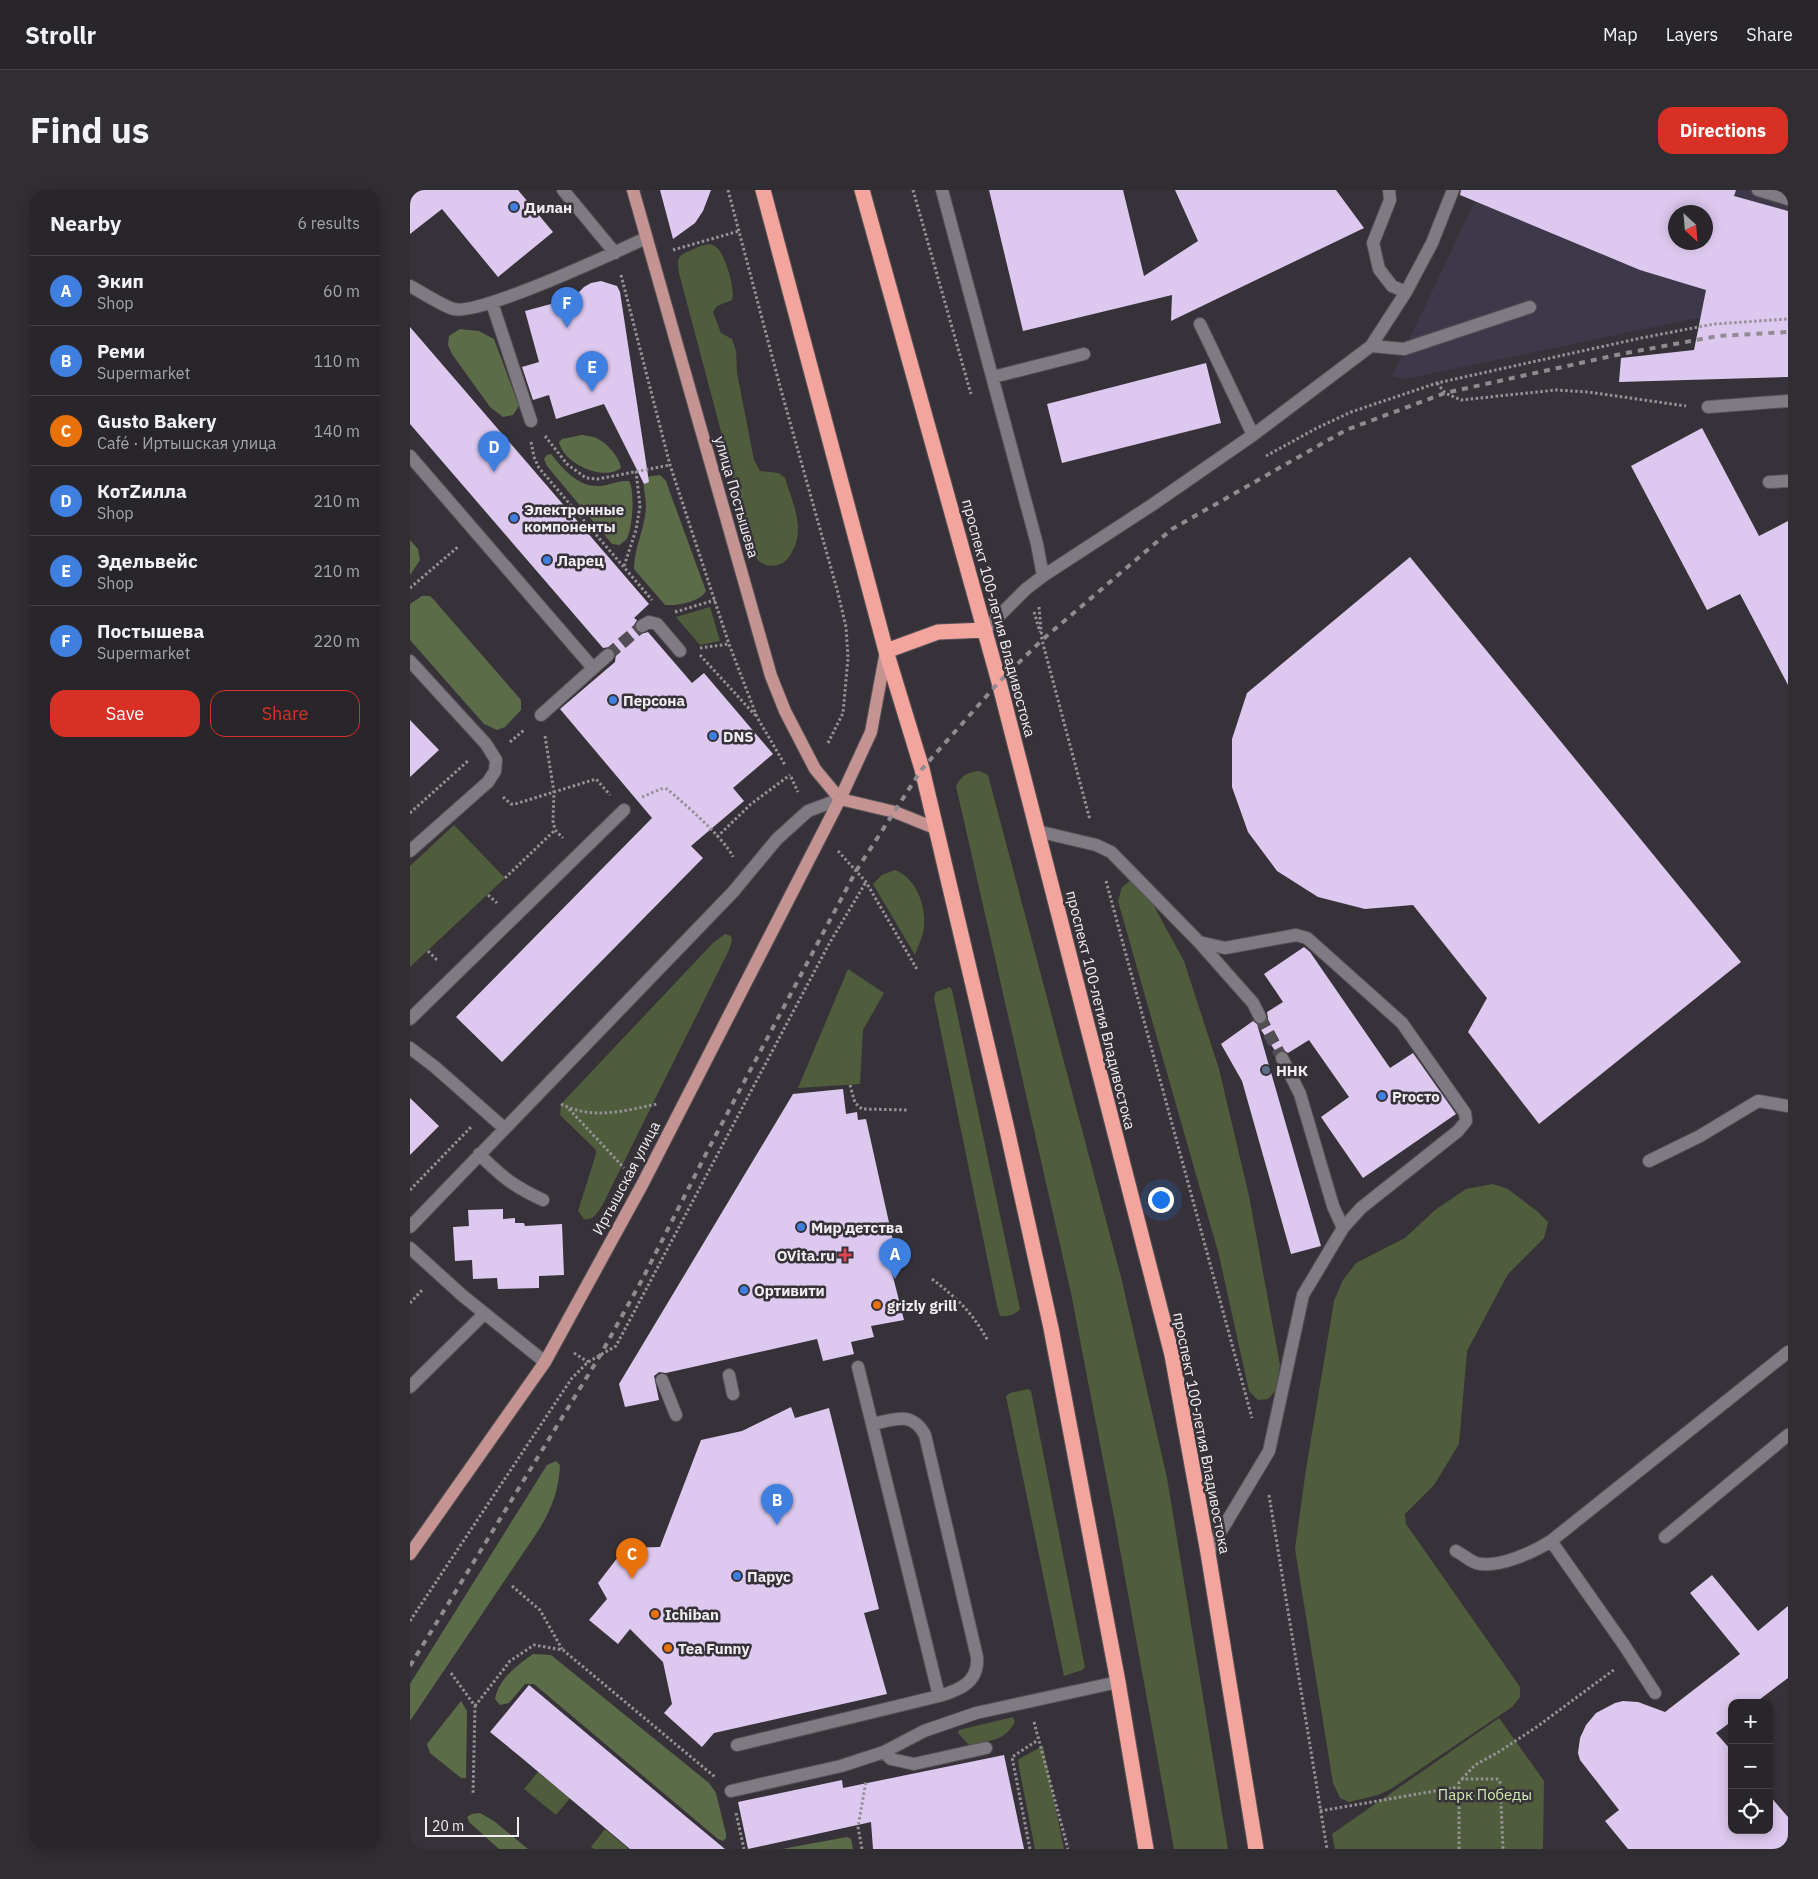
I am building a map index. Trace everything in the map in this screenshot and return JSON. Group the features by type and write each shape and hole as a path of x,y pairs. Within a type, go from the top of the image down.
{"highway":[{"path":"764,190 886,650 922,769 1006,1125 1051,1328 1118,1682 1146,1849"},
{"name":"проспект 100-летия Владивостока","path":"862,190 985,630 1172,1355 1208,1553 1256,1849"},
{"path":"886,650 938,632 985,630"}],"main road":[{"name":"улица Постышева","path":"634,190 646,238 772,676 785,711 815,769 840,799"},
{"name":"Иртышская улица","path":"410,1554 545,1362 642,1185 840,799 871,732 886,650"},
{"path":"840,799 895,812 936,828"}],"lane":[{"path":"563,190 615,253"},
{"path":"942,190 993,377 1043,576"},
{"path":"1389,190 1390,200 1373,244 1379,269 1392,286 1406,292"},
{"path":"985,630 1026,589 1043,576 1160,500 1253,435 1371,346 1406,292 1432,243 1453,190"},
{"path":"1758,190 1788,199"},
{"path":"410,286 454,310 469,309 492,303 615,253 646,238"},
{"path":"492,303 531,421"},
{"path":"1371,346 1404,348 1530,307"},
{"path":"1200,324 1253,435"},
{"path":"993,377 1084,354"},
{"path":"1708,407 1788,401"},
{"path":"410,456 593,668"},
{"path":"1769,482 1788,481"},
{"path":"642,626 649,622 656,624 680,651"},
{"path":"541,715 608,655"},
{"path":"410,661 486,744 496,760 494,771 488,782 410,851"},
{"path":"410,1227 733,892 777,839 808,811 840,799"},
{"path":"410,1019 624,810"},
{"path":"1037,831 1096,845 1111,852 1200,942 1260,1016"},
{"path":"1200,942 1225,948 1296,935 1307,938 1402,1023 1465,1113 1466,1121 1458,1131 1361,1208 1343,1228 1303,1295 1276,1428 1269,1451 1208,1553"},
{"path":"410,1048 435,1067 504,1128"},
{"path":"1282,1058 1300,1094 1333,1206 1343,1228"},
{"path":"1649,1161 1700,1136 1758,1101 1788,1106"},
{"path":"479,1154 508,1182 543,1200"},
{"path":"410,1248 484,1314 545,1362"},
{"path":"410,1387 484,1314"},
{"path":"1456,1551 1476,1563 1497,1563 1538,1549 1551,1541 1788,1352"},
{"path":"858,1367 939,1696"},
{"path":"728,1375 733,1394"},
{"path":"662,1380 676,1416"},
{"path":"737,1746 939,1696 962,1688 970,1681 978,1666 925,1435 921,1427 912,1420 900,1418 872,1424"},
{"path":"1665,1537 1788,1435"},
{"path":"1551,1541 1655,1693"},
{"path":"731,1790 841,1766 870,1757 884,1752 924,1731 976,1713 1118,1682"},
{"path":"884,1752 890,1759 914,1764 986,1748"}],"path":[{"path":"728,190 846,627 848,658 843,713 815,769"},
{"path":"652,256 740,231"},
{"path":"615,253 670,465 729,644 757,717 790,775 751,804 717,837 668,789 661,789 648,794 624,810"},
{"path":"1265,456 1317,428 1352,412 1437,383 1641,338 1714,324 1788,319"},
{"path":"1437,383 1445,393 1461,400 1556,390 1588,392 1682,406 1708,407"},
{"path":"531,421 567,464 586,478 598,479 670,465"},
{"path":"531,421 531,446 539,468 653,601"},
{"path":"624,566 636,530 640,506 636,472"},
{"path":"410,588 451,552"},
{"path":"673,612 715,600"},
{"path":"1043,601 1039,607 1042,640 1254,1425"},
{"path":"729,644 695,649 757,717"},
{"path":"494,755 541,715"},
{"path":"505,878 555,830 553,821 554,792 541,715"},
{"path":"410,813 486,744"},
{"path":"508,802 515,804 596,779"},
{"path":"822,833 866,882 918,971"},
{"path":"410,1621 572,1378 588,1362 616,1346 829,944 866,882"},
{"path":"850,1085 855,1103 862,1109 909,1110"},
{"path":"541,1091 569,1108 627,1171 630,1163"},
{"path":"569,1108 591,1113 605,1113 660,1104 656,1111"},
{"path":"932,1279 957,1298 977,1321 988,1341"},
{"path":"1264,1462 1327,1849"},
{"path":"512,1586 540,1610 563,1650 731,1790 744,1849"},
{"path":"473,1795 475,1706 510,1661 534,1645 563,1650"},
{"path":"1459,1849 1458,1787 1459,1782 1475,1764 1497,1753 1530,1731 1632,1658"},
{"path":"451,1673 475,1706"},
{"path":"1030,1849 1012,1757 1038,1740 1068,1849"},
{"path":"862,1849 858,1827 870,1757"},
{"path":"1462,1779 1497,1779 1500,1781 1503,1849"},
{"path":"1320,1811 1458,1787"}],"shaded area":[{"path":"1492,190 1788,190 1788,306 1702,317 1405,379 1392,376 1474,203 1486,205"}],"green space":[{"path":"710,244 723,257 731,281 732,300 717,306 713,312 721,333 732,339 736,351 737,373 754,460 760,471 779,473 785,478 798,524 798,534 792,552 783,563 778,565 765,565 754,556 679,273 678,262 680,256 698,247"},
{"path":"460,329 479,331 494,339 519,406 513,415 503,417 490,407 452,354 448,345 449,336"},
{"path":"582,435 595,437 602,441 616,455 621,468 613,472 604,473 585,468 568,457 562,450 559,442 562,439"},
{"path":"551,454 565,471 584,483 598,486 629,481 633,501 632,520 626,540 620,545 612,544 547,466 544,459 547,455"},
{"path":"660,475 666,481 706,591 694,601 676,605 665,605 634,569 634,561 644,523 646,507 645,477"},
{"path":"410,540 418,549 420,560 410,575"},
{"path":"422,596 430,596 434,600 521,700 521,710 505,727 497,730 484,724 410,640 410,604"},
{"path":"710,607 720,641 700,645 676,617"},
{"path":"980,771 988,775 1121,1277 1167,1478 1228,1849 1174,1849 1115,1522 1071,1293 956,786 965,775"},
{"path":"454,825 505,878 410,967 410,866"},
{"path":"895,870 910,880 922,905 924,915 923,933 915,955 873,884 882,875"},
{"path":"1130,881 1141,888 1150,899 1184,961 1219,1069 1249,1196 1280,1365 1276,1390 1268,1399 1258,1400 1249,1391 1219,1255 1118,901 1122,887"},
{"path":"725,934 731,936 732,941 728,952 605,1200 594,1216 584,1219 578,1211 596,1150 560,1115 561,1104 713,943"},
{"path":"848,969 884,993 863,1030 860,1084 798,1088"},
{"path":"950,987 1020,1309 1009,1316 1000,1316 997,1306 934,998 936,992"},
{"path":"1493,1184 1508,1189 1548,1222 1544,1238 1508,1274 1467,1351 1459,1444 1434,1485 1405,1514 1406,1524 1520,1687 1520,1697 1512,1707 1391,1789 1378,1795 1349,1802 1340,1798 1333,1783 1295,1549 1306,1469 1334,1301 1343,1280 1356,1263 1405,1238 1435,1210 1466,1189"},
{"path":"1028,1389 1031,1391 1085,1667 1082,1670 1064,1676 1006,1396 1010,1393"},
{"path":"556,1461 560,1465 558,1482 554,1498 544,1521 410,1721 410,1684 547,1465"},
{"path":"533,1654 551,1655 709,1783 716,1793 726,1838 723,1841 718,1839 534,1684 525,1684 509,1703 500,1705 495,1699 497,1691 505,1678"},
{"path":"461,1701 467,1711 466,1778 461,1778 430,1753 427,1744"},
{"path":"1013,1717 1015,1722 1011,1729 1001,1737 990,1741 969,1745 958,1733 959,1730"},
{"name":"Парк Победы","path":"1499,1718 1544,1781 1543,1849 1335,1849 1332,1834"},
{"path":"1043,1746 1064,1849 1035,1849 1018,1762 1019,1759"},
{"path":"538,1772 570,1798 556,1815 524,1789"},
{"path":"480,1813 494,1821 528,1849 499,1849 469,1822 467,1817"},
{"path":"605,1829 629,1849 594,1849 591,1847"},
{"path":"847,1837 851,1839 853,1849 782,1849"}],"building":[{"path":"410,190 518,190 553,232 498,277 442,209 410,234"},
{"path":"660,190 711,190 703,211 695,223 673,239"},
{"path":"989,190 1123,190 1144,276 1198,241 1175,190 1336,190 1364,228 1171,321 1172,295 1023,331"},
{"path":"1461,190 1736,190 1734,196 1788,211 1788,377 1619,382 1621,358 1694,350 1706,290 1640,270 1460,195"},
{"path":"601,281 617,286 620,292 649,482 644,484 604,404 556,419 549,395 533,400 522,367 539,362 525,311 573,298 584,287"},
{"path":"410,327 649,604 634,618 637,620 634,625 635,630 641,634 648,632 692,683 704,673 773,754 733,788 744,801 691,846 703,858 502,1062 456,1017 652,818 560,709 615,662 616,654 614,650 610,647 603,648 410,424"},
{"path":"1206,363 1221,423 1062,463 1047,404"},
{"path":"1702,428 1759,536 1788,521 1788,685 1740,594 1707,610 1631,466"},
{"path":"1410,557 1741,962 1539,1124 1468,1032 1487,998 1413,905 1365,909 1318,897 1277,871 1248,832 1232,787 1232,739 1247,693"},
{"path":"410,720 439,750 410,777"},
{"path":"1304,947 1310,952 1390,1068 1413,1053 1456,1114 1363,1178 1321,1117 1349,1097 1309,1040 1288,1053 1283,1050 1276,1052 1257,1024 1264,1024 1268,1018 1267,1012 1283,1002 1264,974"},
{"path":"1253,1021 1257,1024 1321,1246 1291,1254 1242,1081 1221,1044"},
{"name":"Мир детства","path":"843,1089 846,1114 857,1112 858,1120 866,1119 898,1263 890,1265 904,1320 871,1326 874,1337 851,1342 854,1354 823,1361 817,1339 666,1373 659,1372 654,1376 659,1400 625,1407 619,1384 793,1094"},
{"path":"410,1098 439,1126 410,1155"},
{"path":"503,1209 503,1219 515,1218 515,1223 524,1223 525,1226 562,1224 564,1275 539,1276 539,1288 498,1289 497,1278 473,1279 472,1260 455,1261 453,1227 469,1226 468,1210"},
{"name":"Парус","path":"791,1407 795,1418 829,1408 879,1609 864,1613 887,1694 714,1733 702,1747 664,1713 672,1704 663,1662 630,1629 618,1644 589,1620 607,1599 598,1583 625,1548 660,1547 701,1440 742,1431"},
{"path":"1712,1575 1758,1631 1788,1606 1788,1678 1760,1699 1728,1699 1728,1724 1716,1733 1728,1746 1728,1834 1773,1834 1773,1800 1788,1817 1788,1849 1628,1849 1605,1821 1619,1810 1580,1760 1578,1753 1580,1738 1586,1725 1596,1713 1623,1701 1638,1702 1665,1712 1740,1654 1690,1593"},
{"path":"529,1685 725,1849 630,1849 490,1732"},
{"path":"1004,1755 1024,1849 873,1849 871,1822 748,1849 738,1802 842,1780 843,1788"}],"tunnel":[{"path":"608,655 642,626"},
{"path":"1260,1017 1282,1058"}],"railway":[{"path":"410,1666 601,1354 643,1278 709,1148 856,871 922,769 999,682 1042,640 1172,529 1346,430 1445,393 1621,354 1718,336 1788,332"}],"place":[{"name":"Дилан","path":"514,207"},
{"name":"Постышева","path":"567,328"},
{"name":"Эдельвейс","path":"592,392"},
{"name":"КотZилла","path":"494,472"},
{"name":"Электронные компоненты","path":"514,518"},
{"name":"Ларец","path":"547,560"},
{"name":"Персона","path":"613,700"},
{"name":"DNS","path":"713,736"},
{"name":"ННК","path":"1266,1070"},
{"name":"Proсто","path":"1382,1096"},
{"name":"Мир детства","path":"801,1227"},
{"name":"OVita.ru","path":"845,1255"},
{"name":"Экип","path":"895,1279"},
{"name":"Ортивити","path":"744,1290"},
{"name":"grizly grill","path":"877,1305"},
{"name":"Реми","path":"777,1525"},
{"name":"Парус","path":"737,1576"},
{"name":"Gusto Bakery","path":"632,1579"},
{"name":"Ichiban","path":"655,1614"},
{"name":"Tea Funny","path":"668,1648"}]}
